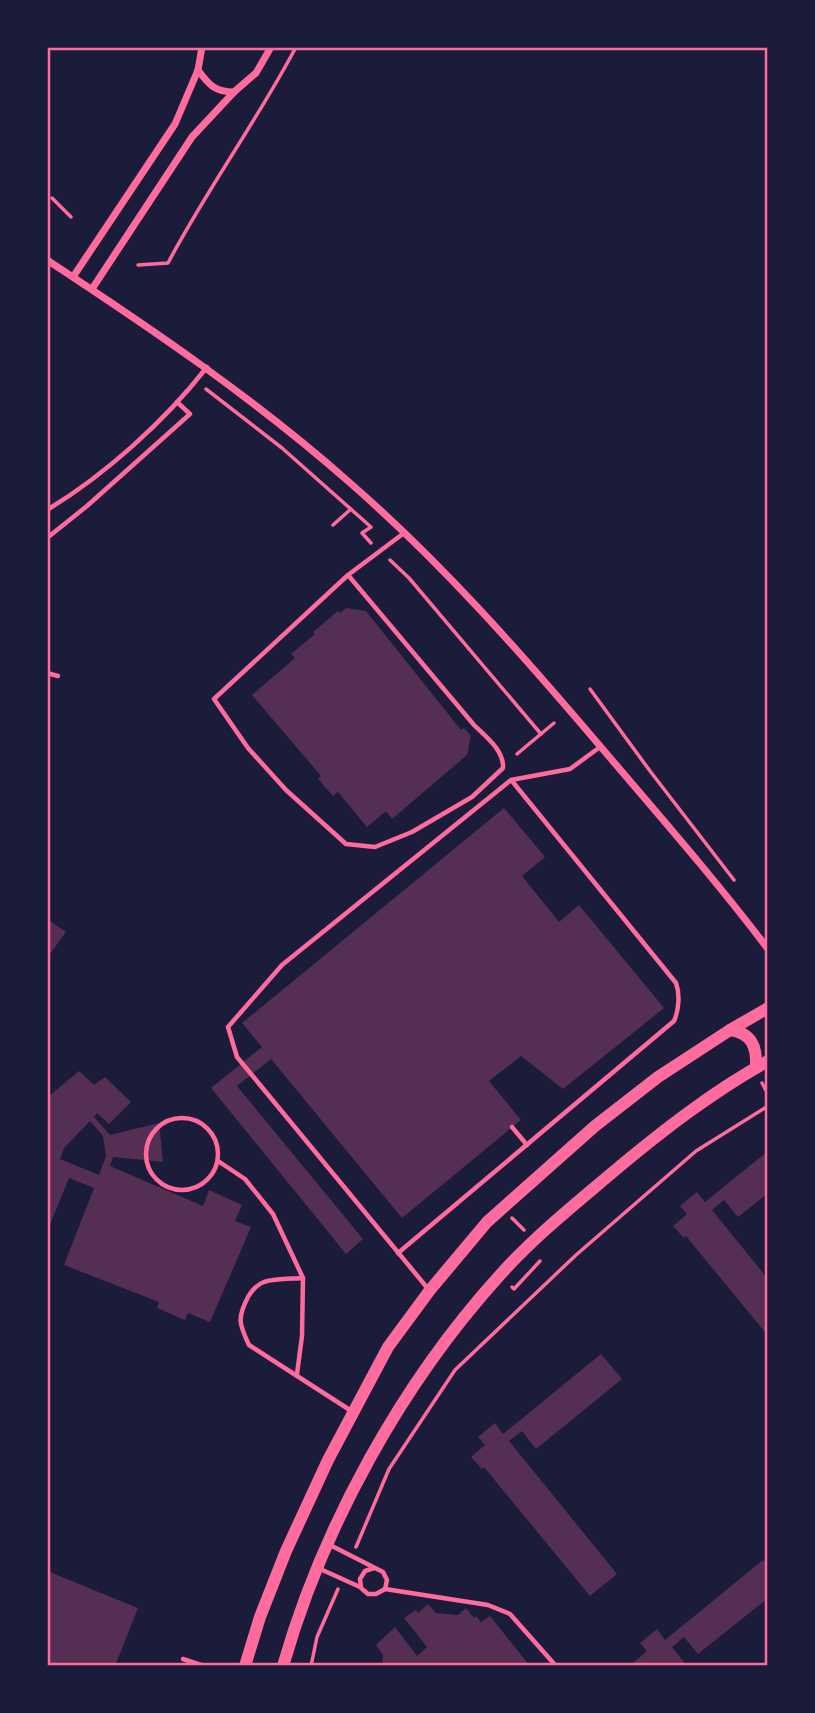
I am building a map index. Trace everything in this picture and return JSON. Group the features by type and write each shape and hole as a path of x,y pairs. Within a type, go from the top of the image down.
{"main road":[{"path":"245,1666 260,1618 290,1541 353,1412 388,1347 430,1290 487,1222 595,1126 658,1077 768,1008"},
{"path":"283,1666 296,1618 327,1544 383,1434 435,1357 500,1275 552,1223 695,1106 762,1064 752,1041 737,1031 730,1030"}],"street":[{"path":"73,277 175,124 198,71 202,47"},
{"path":"92,289 192,137 234,92 256,73 271,47"},
{"path":"198,71 212,88 222,92 234,92"},
{"path":"47,260 206,367 347,480 404,533 466,593 601,746 733,903 768,949"}],"lane":[{"path":"47,510 75,493 177,402 206,367"},
{"path":"47,538 190,414 177,402"},
{"path":"348,575 474,725 496,747 503,761 503,768 472,797 412,832 375,847 346,844 286,790 248,748 214,699 348,575 404,533"},
{"path":"47,673 58,676"},
{"path":"430,1290 237,1057 228,1027 282,965 511,780 570,769 601,746"},
{"path":"398,1253 674,1021 678,989 676,983 511,780"},
{"path":"180,1118 196,1121 209,1130 217,1144 218,1161 212,1176 200,1187 184,1191 168,1188 155,1179 147,1164 146,1148 152,1133 164,1122 180,1118"},
{"path":"512,1127 527,1145"},
{"path":"218,1161 245,1179 273,1214 303,1278 298,1374"},
{"path":"303,1278 262,1283 252,1290 240,1314 241,1327 249,1345 298,1374 353,1412"},
{"path":"327,1544 383,1572 387,1580 385,1589"},
{"path":"316,1567 368,1594 376,1594 385,1589 488,1605 510,1614 556,1666"},
{"path":"361,1588 360,1578 365,1571 374,1568"},
{"path":"183,1659 204,1666"}],"path":[{"path":"138,265 168,263 191,219 274,89 296,47"},
{"path":"51,198 71,217"},
{"path":"196,381 282,448 371,527 362,534 409,578 541,734"},
{"path":"333,525 351,509"},
{"path":"590,689 734,880"},
{"path":"517,754 554,723"},
{"path":"351,1557 389,1469 455,1370 576,1255 696,1151 768,1106"},
{"path":"509,1215 528,1234"},
{"path":"311,1666 317,1637 342,1580"}],"building":[{"path":"346,608 366,611 461,730 464,728 471,736 467,755 392,819 386,811 367,827 338,792 333,796 318,779 321,776 252,695 295,658 291,654 315,634 313,632 338,611 340,613"},
{"path":"504,808 545,857 522,876 559,922 579,905 664,1008 563,1089 521,1056 489,1081 521,1120 402,1218 271,1059 237,1086 363,1239 346,1254 211,1088 262,1047 242,1023"},
{"path":"47,919 66,932 47,958"},
{"path":"79,1071 94,1085 105,1077 131,1102 109,1124 97,1113 94,1117 110,1135 159,1123 163,1162 113,1157 110,1166 203,1206 209,1190 242,1205 235,1221 251,1227 210,1322 188,1313 185,1320 157,1308 159,1302 64,1265 94,1188 69,1178 47,1232 47,1098","holes":["90,1121 103,1136 106,1156 99,1175 60,1159 64,1148"]},
{"path":"768,1151 768,1193 738,1217 724,1200 712,1210 768,1279 768,1336 686,1236 684,1238 673,1226 687,1214 680,1206 697,1192 705,1202"},
{"path":"601,1354 622,1379 536,1449 522,1431 509,1441 617,1574 590,1596 484,1467 482,1469 471,1457 485,1445 478,1437 495,1423 503,1434"},
{"path":"763,1560 768,1565 768,1598 698,1654 684,1637 672,1647 687,1666 636,1666 633,1663 647,1651 640,1643 657,1629 665,1640"},
{"path":"47,1571 138,1608 115,1666 47,1666"},
{"path":"428,1604 436,1613 458,1615 466,1608 481,1622 490,1616 530,1666 382,1666 383,1655 376,1645 395,1627 417,1656 427,1647 404,1618 416,1610 418,1613"}]}
